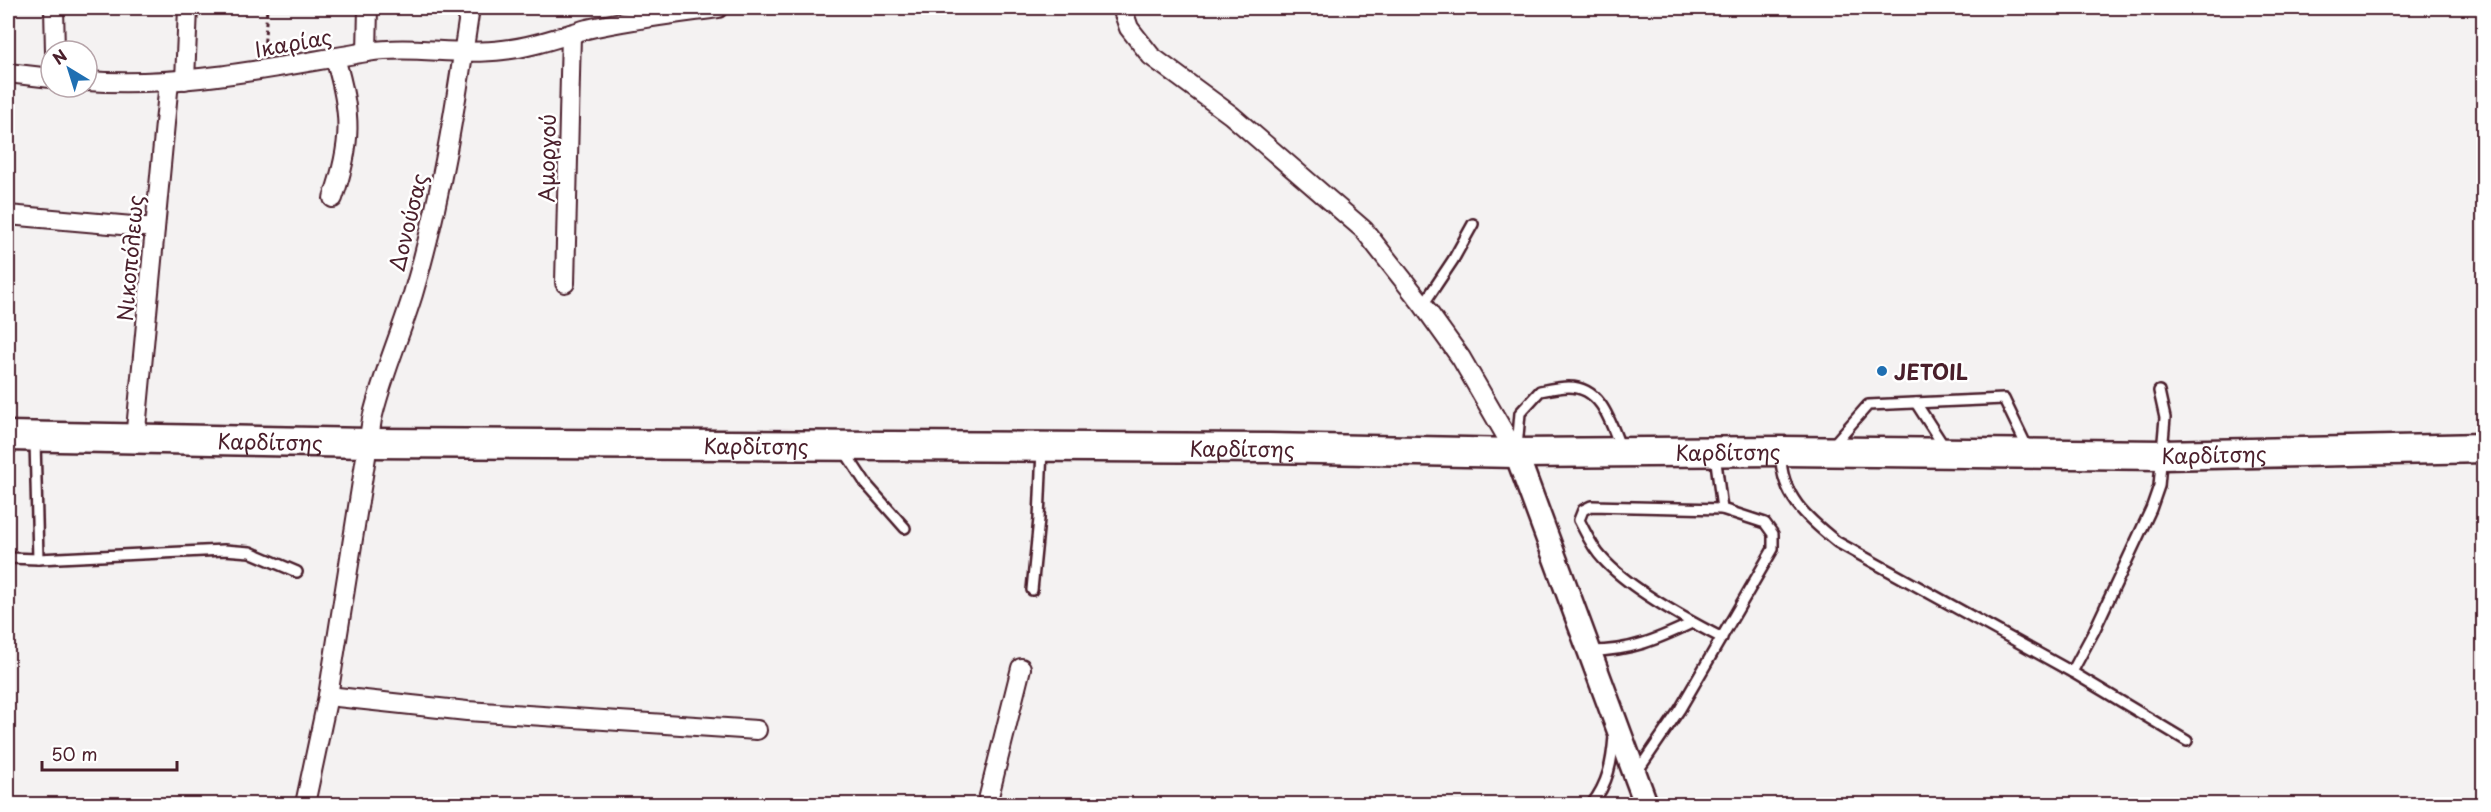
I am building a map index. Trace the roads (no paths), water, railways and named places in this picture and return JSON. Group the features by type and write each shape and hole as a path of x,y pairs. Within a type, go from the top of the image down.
{"main road":[{"name":"Καρδίτσης","path":"21,437 369,443 1281,448 1516,453 1781,451 2163,455 2358,450 2481,450"}],"street":[{"path":"54,8 55,39"},
{"name":"Νικοπόλεως","path":"135,440 155,228 188,8"},
{"path":"367,52 368,8"},
{"name":"Δονούσας","path":"305,804 328,696 379,391 413,294 434,212 470,8"},
{"name":"Ικαρίας","path":"99,82 123,83 177,80 262,71 367,52 417,48 464,52 510,50 603,26 718,8"},
{"path":"1122,8 1129,28 1151,56 1231,115 1364,230 1461,358 1516,453 1646,804"},
{"name":"Αμοργού","path":"565,284 571,34"},
{"path":"333,198 346,154 348,119 347,99 335,58"},
{"path":"8,73 39,77"},
{"path":"8,215 155,228"},
{"path":"987,804 1021,668"},
{"path":"328,696 467,711 757,730"}],"lane":[{"path":"1423,305 1453,260 1473,224"},
{"path":"1516,453 1520,413 1540,390 1571,386 1593,394 1605,410 1623,453"},
{"path":"2072,672 2094,631 2159,486 2165,418 2159,391"},
{"path":"1827,452 1868,405 2004,399 2031,454"},
{"path":"1916,403 1948,453"},
{"path":"21,437 38,559"},
{"path":"840,445 866,484 905,528"},
{"path":"1032,590 1039,519 1042,447"},
{"path":"1781,451 1782,473 1788,490 1807,516 1837,542 2072,672 2187,741"},
{"path":"1715,452 1722,509"},
{"path":"1635,774 1680,709 1722,638 1773,549 1773,534 1765,523 1722,509 1591,506 1582,510 1579,520 1602,558 1619,575 1692,623 1722,638"},
{"path":"8,558 38,559 224,550 250,552 297,572"},
{"path":"1589,651 1612,651 1649,643 1692,623"},
{"path":"1592,804 1600,793 1611,767 1614,719"}],"place":[{"name":"JETOIL","path":"1882,371"}]}
